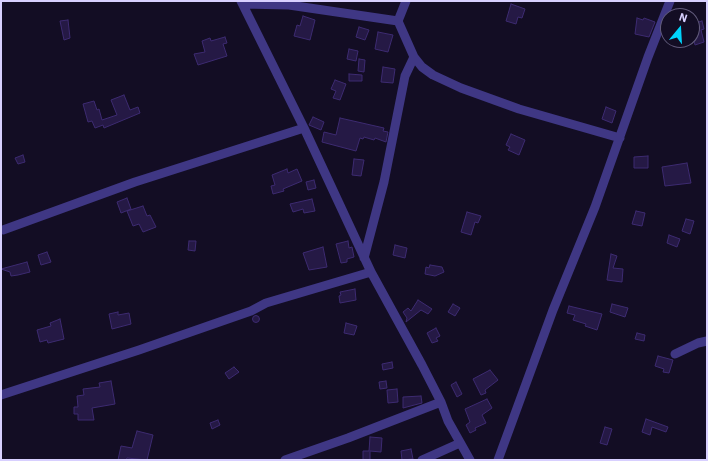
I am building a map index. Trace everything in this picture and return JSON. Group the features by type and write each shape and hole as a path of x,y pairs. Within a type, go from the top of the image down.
{"street":[{"path":"406,1 398,21 414,57 422,67 433,75 461,88 519,109 620,138"},
{"path":"498,460 523,388 595,207 670,1"},
{"path":"398,21 289,5 242,2 304,128 364,258 441,402 448,421 470,460"},
{"path":"364,258 384,182 402,90 408,68 414,57"},
{"path":"3,230 135,182 304,128"},
{"path":"1,395 139,350 251,311 266,303 371,272"},
{"path":"675,354 698,343 707,341"},
{"path":"286,460 441,402"},
{"path":"422,460 460,443"}],"building":[{"path":"511,4 525,9 522,18 518,17 516,24 506,21"},
{"path":"303,16 315,20 310,40 294,36 297,25 300,26"},
{"path":"637,18 643,20 644,18 655,22 649,37 635,34"},
{"path":"68,20 70,38 64,40 60,21"},
{"path":"702,21 704,29 701,30 704,42 700,43 700,22"},
{"path":"359,27 369,30 365,40 356,37"},
{"path":"378,32 393,35 388,52 375,49"},
{"path":"225,37 227,43 223,44 227,56 198,65 194,54 205,52 202,41 210,38 211,41"},
{"path":"349,49 358,51 356,61 347,59"},
{"path":"359,59 365,60 364,72 358,71"},
{"path":"383,67 395,69 393,83 381,82"},
{"path":"349,74 362,75 362,81 349,81"},
{"path":"335,80 346,84 340,100 333,98 336,91 331,89"},
{"path":"124,95 130,110 138,107 140,113 104,128 103,125 95,128 92,121 88,122 83,104 94,101 97,110 99,109 102,120 117,115 111,100"},
{"path":"606,107 616,111 612,123 602,119"},
{"path":"313,117 324,122 321,130 309,125"},
{"path":"340,118 384,128 383,131 388,132 386,142 375,138 374,140 364,137 363,139 360,138 356,151 322,142 324,132 336,135"},
{"path":"511,134 525,140 519,155 508,150 510,147 506,145"},
{"path":"23,155 25,162 18,164 15,158"},
{"path":"648,156 648,168 634,168 634,157"},
{"path":"354,159 364,160 361,176 352,175"},
{"path":"687,163 691,183 665,186 662,167"},
{"path":"287,169 288,173 297,169 302,181 283,189 284,191 273,194 271,186 275,185 272,175"},
{"path":"314,180 316,188 308,190 306,182"},
{"path":"127,198 131,209 121,213 117,202"},
{"path":"312,199 315,211 304,213 303,209 293,212 290,204"},
{"path":"143,206 147,216 150,215 156,227 143,232 139,224 133,226 127,211"},
{"path":"636,211 645,213 642,226 632,224"},
{"path":"467,212 481,216 478,223 475,222 471,235 461,232"},
{"path":"686,219 694,221 690,234 682,231"},
{"path":"669,235 680,239 677,247 667,243"},
{"path":"189,241 196,241 195,251 188,250"},
{"path":"348,241 349,248 352,247 354,257 347,259 347,262 341,263 336,244"},
{"path":"395,245 407,248 405,258 393,255"},
{"path":"323,247 327,267 309,270 303,253"},
{"path":"47,252 51,262 41,265 38,255"},
{"path":"611,254 617,256 613,268 623,269 622,282 607,280"},
{"path":"27,262 30,272 11,276 10,272 1,269"},
{"path":"430,265 442,267 444,272 435,276 425,274 426,267 429,268"},
{"path":"355,289 356,300 340,303 340,292"},
{"path":"418,300 432,309 428,314 421,310 406,322 407,318 403,312 408,308 411,311"},
{"path":"453,304 460,308 455,316 448,312"},
{"path":"612,304 628,308 625,317 610,312"},
{"path":"569,306 602,314 597,330 585,326 586,324 573,320 575,315 567,313"},
{"path":"118,312 118,315 129,313 131,324 112,329 109,314"},
{"path":"256,316 259,319 256,322 253,319"},
{"path":"60,319 64,339 48,343 47,340 40,342 37,330 51,326 50,323"},
{"path":"346,323 357,326 354,335 344,333"},
{"path":"436,328 440,336 436,338 438,341 432,343 427,333"},
{"path":"637,333 645,335 644,341 635,339"},
{"path":"658,356 673,360 669,373 663,372 664,369 655,366"},
{"path":"392,362 393,368 383,370 382,364"},
{"path":"234,367 239,372 229,379 225,373"},
{"path":"490,370 498,380 485,390 486,393 481,395 473,379"},
{"path":"111,381 115,404 92,408 94,420 78,420 78,414 74,414 74,407 78,407 77,396 84,395 83,389 100,387 99,383"},
{"path":"386,381 387,388 380,389 379,382"},
{"path":"456,382 462,394 457,397 451,385"},
{"path":"397,389 398,402 388,403 387,390"},
{"path":"421,396 422,403 403,408 403,397"},
{"path":"487,399 492,408 482,415 486,423 475,428 476,430 470,433 466,425 470,422 465,409"},
{"path":"646,419 668,427 666,432 652,427 650,435 642,432"},
{"path":"218,420 220,425 212,429 210,423"},
{"path":"605,427 612,429 607,445 600,443"},
{"path":"137,431 153,435 147,460 127,458 126,460 118,460 121,446 132,448"},
{"path":"370,437 382,438 381,452 370,451 370,460 363,460 363,451 369,451"},
{"path":"411,449 413,459 402,460 401,451"}]}
